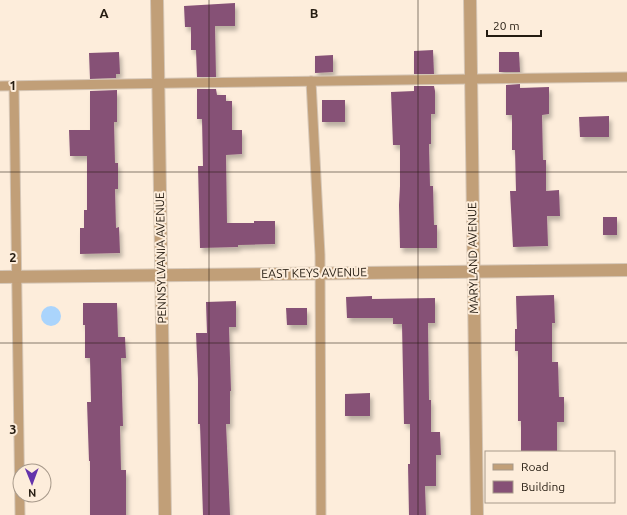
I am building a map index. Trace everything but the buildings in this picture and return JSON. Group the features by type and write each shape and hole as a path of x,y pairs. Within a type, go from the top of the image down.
{"street":[{"name":"PENNSYLVANIA AVENUE","path":"157,0 165,515"},
{"name":"MARYLAND AVENUE","path":"470,0 477,515"},
{"name":"EAST KEYS AVENUE","path":"0,277 627,270"}],"lane":[{"path":"0,86 471,78 627,77"},
{"path":"311,81 320,255 321,515"},
{"path":"14,86 20,515"}],"water":[{"path":"51,306 58,309 61,316 58,323 51,326 44,323 41,316 44,309"}]}
